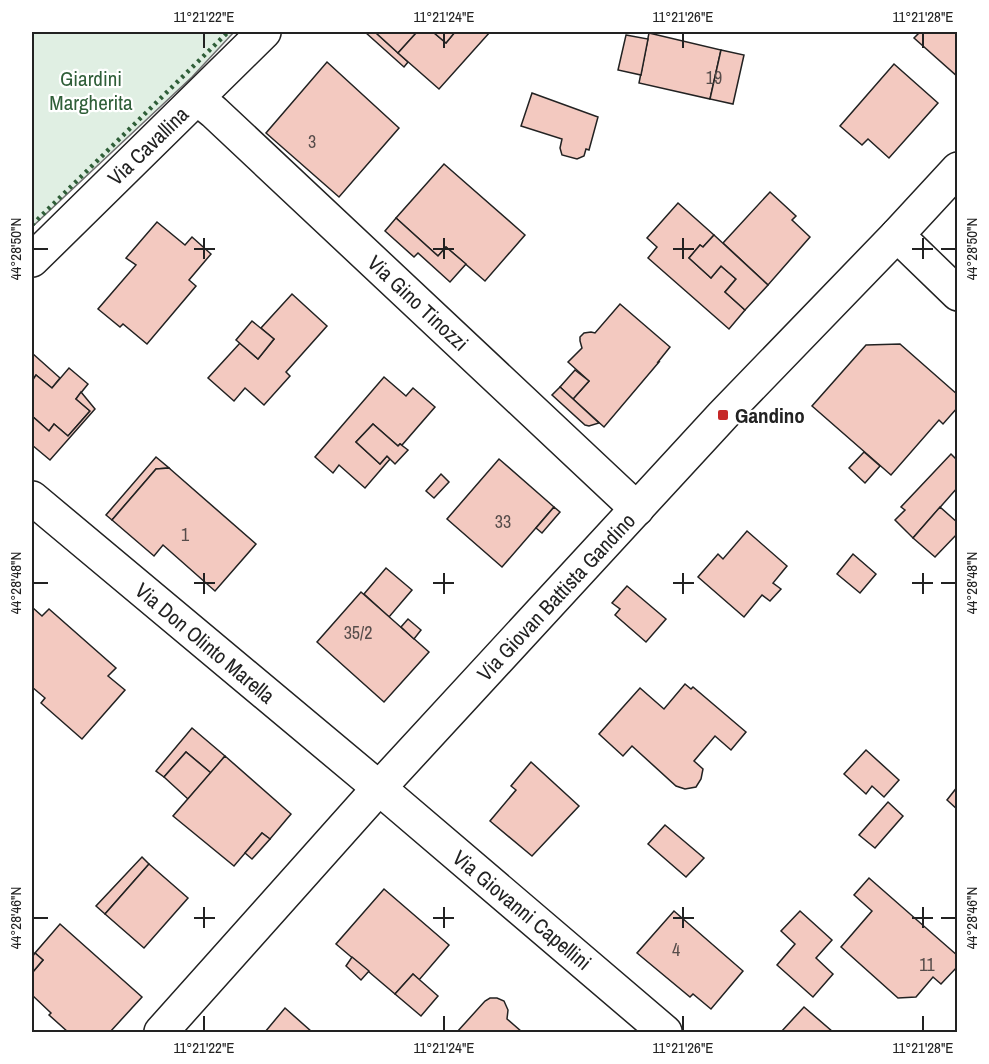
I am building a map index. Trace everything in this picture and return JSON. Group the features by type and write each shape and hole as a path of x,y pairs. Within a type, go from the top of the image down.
{"street":[{"name":"Via Cavallina","path":"32,260 264,32"},
{"name":"Via Gino Tinozzi","path":"198,99 638,509"},
{"name":"Via Giovan Battista Gandino","path":"161,1032 379,788 723,415 897,235 957,168"},
{"path":"897,235 957,294"},
{"name":"Via Don Olinto Marella","path":"32,498 379,788"},
{"name":"Via Giovanni Capellini","path":"379,788 665,1032"}],"green space":[{"name":"Giardini Margherita","path":"32,32 234,32 192,77 32,227"}],"building":[{"path":"365,32 375,32 408,62 404,67"},
{"path":"375,32 417,32 398,53"},
{"path":"417,32 433,32 446,43 455,32 490,32 439,89 398,53"},
{"path":"433,32 455,32 446,43"},
{"path":"920,32 958,32 958,77 914,38"},
{"path":"649,33 721,50 710,99 639,83"},
{"path":"626,35 648,39 641,75 618,70"},
{"path":"721,50 744,55 733,104 710,99"},
{"path":"327,62 399,128 339,197 266,133"},
{"path":"894,64 938,103 889,158 868,139 862,145 840,126"},
{"path":"532,93 598,117 589,150 586,149 584,156 577,159 562,155 560,148 562,139 521,126"},
{"path":"444,164 525,235 485,281 446,247 438,256 396,218"},
{"path":"770,192 796,216 792,220 810,237 768,285 723,243"},
{"path":"678,203 714,235 703,247 700,245 689,258 711,278 721,266 736,279 725,292 745,310 729,329 648,258 657,247 647,238"},
{"path":"396,218 438,256 446,247 466,264 450,282 418,253 414,257 385,231"},
{"path":"157,222 185,245 192,237 211,254 189,280 196,286 147,344 123,324 120,327 98,309 136,265 126,258"},
{"path":"714,235 768,285 745,310 725,292 736,279 721,266 711,278 689,258 700,245 703,247"},
{"path":"292,294 327,326 286,372 290,376 264,405 245,388 234,401 208,378 240,343 258,359 274,339 261,328"},
{"path":"620,304 670,347 604,427 573,399 589,381 568,362 582,348 580,337 584,333 595,333"},
{"path":"252,321 274,339 258,359 236,340"},
{"path":"900,344 958,395 958,407 943,424 939,420 891,475 812,406 866,345"},
{"path":"32,353 60,378 52,388 36,375 32,381"},
{"path":"69,368 88,384 76,399 90,411 68,436 54,424 49,431 32,416 32,381 36,375 52,388"},
{"path":"575,370 589,381 573,399 560,387"},
{"path":"384,377 406,396 413,388 435,407 402,445 398,446 373,424 356,442 380,464 387,456 390,459 365,488 339,465 333,473 315,457"},
{"path":"560,387 599,423 585,425 552,395"},
{"path":"81,392 95,409 50,460 32,445 32,416 49,431 54,424 68,436 90,411 76,399"},
{"path":"373,424 398,446 400,444 408,450 395,464 387,456 380,464 356,442"},
{"path":"864,452 880,466 865,483 849,468"},
{"path":"951,454 958,461 958,487 913,538 895,520 905,510 901,507"},
{"path":"156,457 169,468 156,469 112,520 106,515"},
{"path":"499,459 554,507 502,567 447,519"},
{"path":"169,468 256,544 215,591 163,545 154,556 112,520 156,469"},
{"path":"441,474 449,482 434,498 426,491"},
{"path":"554,507 560,512 542,533 536,528"},
{"path":"940,507 958,523 958,533 935,557 913,538"},
{"path":"747,531 787,566 773,583 781,589 770,601 762,595 744,617 698,577 718,554 723,559"},
{"path":"853,554 876,574 860,593 837,574"},
{"path":"386,568 412,590 389,617 364,594"},
{"path":"627,586 666,619 646,642 615,615 620,609 612,603"},
{"path":"361,592 429,652 384,702 317,642"},
{"path":"32,607 42,616 49,609 116,668 108,676 125,690 82,739 41,703 45,698 32,687"},
{"path":"408,619 421,630 414,639 401,627"},
{"path":"685,684 691,689 693,687 746,732 731,750 715,736 694,761 703,769 701,779 696,787 685,789 676,786 632,746 623,756 599,734 640,688 664,709"},
{"path":"192,728 225,756 211,773 186,752 164,777 156,771"},
{"path":"866,750 899,780 884,797 872,786 866,794 844,774"},
{"path":"186,752 211,773 188,799 164,777"},
{"path":"225,756 291,814 270,839 262,833 234,866 173,816"},
{"path":"531,762 579,806 532,856 490,821 516,790 511,786"},
{"path":"958,786 958,810 947,800"},
{"path":"888,802 903,816 875,848 859,835"},
{"path":"665,825 704,858 686,877 648,844"},
{"path":"262,833 270,839 252,859 245,853"},
{"path":"142,857 149,864 105,914 96,906"},
{"path":"149,864 188,898 144,948 105,914"},
{"path":"869,878 958,956 958,966 941,984 933,977 916,997 898,998 841,947 872,911 854,895"},
{"path":"384,889 449,945 419,980 413,974 395,994 336,944"},
{"path":"674,911 743,971 711,1009 693,994 690,997 637,953"},
{"path":"800,911 832,940 816,958 833,974 813,997 777,965 795,944 781,931"},
{"path":"60,924 142,997 110,1032 68,1032 32,995 32,973 43,960 35,953"},
{"path":"35,953 43,960 32,973 32,957"},
{"path":"352,957 369,971 361,980 346,966"},
{"path":"413,974 438,996 421,1016 395,994"},
{"path":"490,998 504,1001 508,1010 507,1019 522,1032 457,1032 485,1001"},
{"path":"804,1007 833,1032 781,1032"},
{"path":"285,1008 312,1032 265,1032"}],"hedge":[{"path":"32,225 228,32"}],"place":[{"name":"Gandino","path":"723,415"}]}
